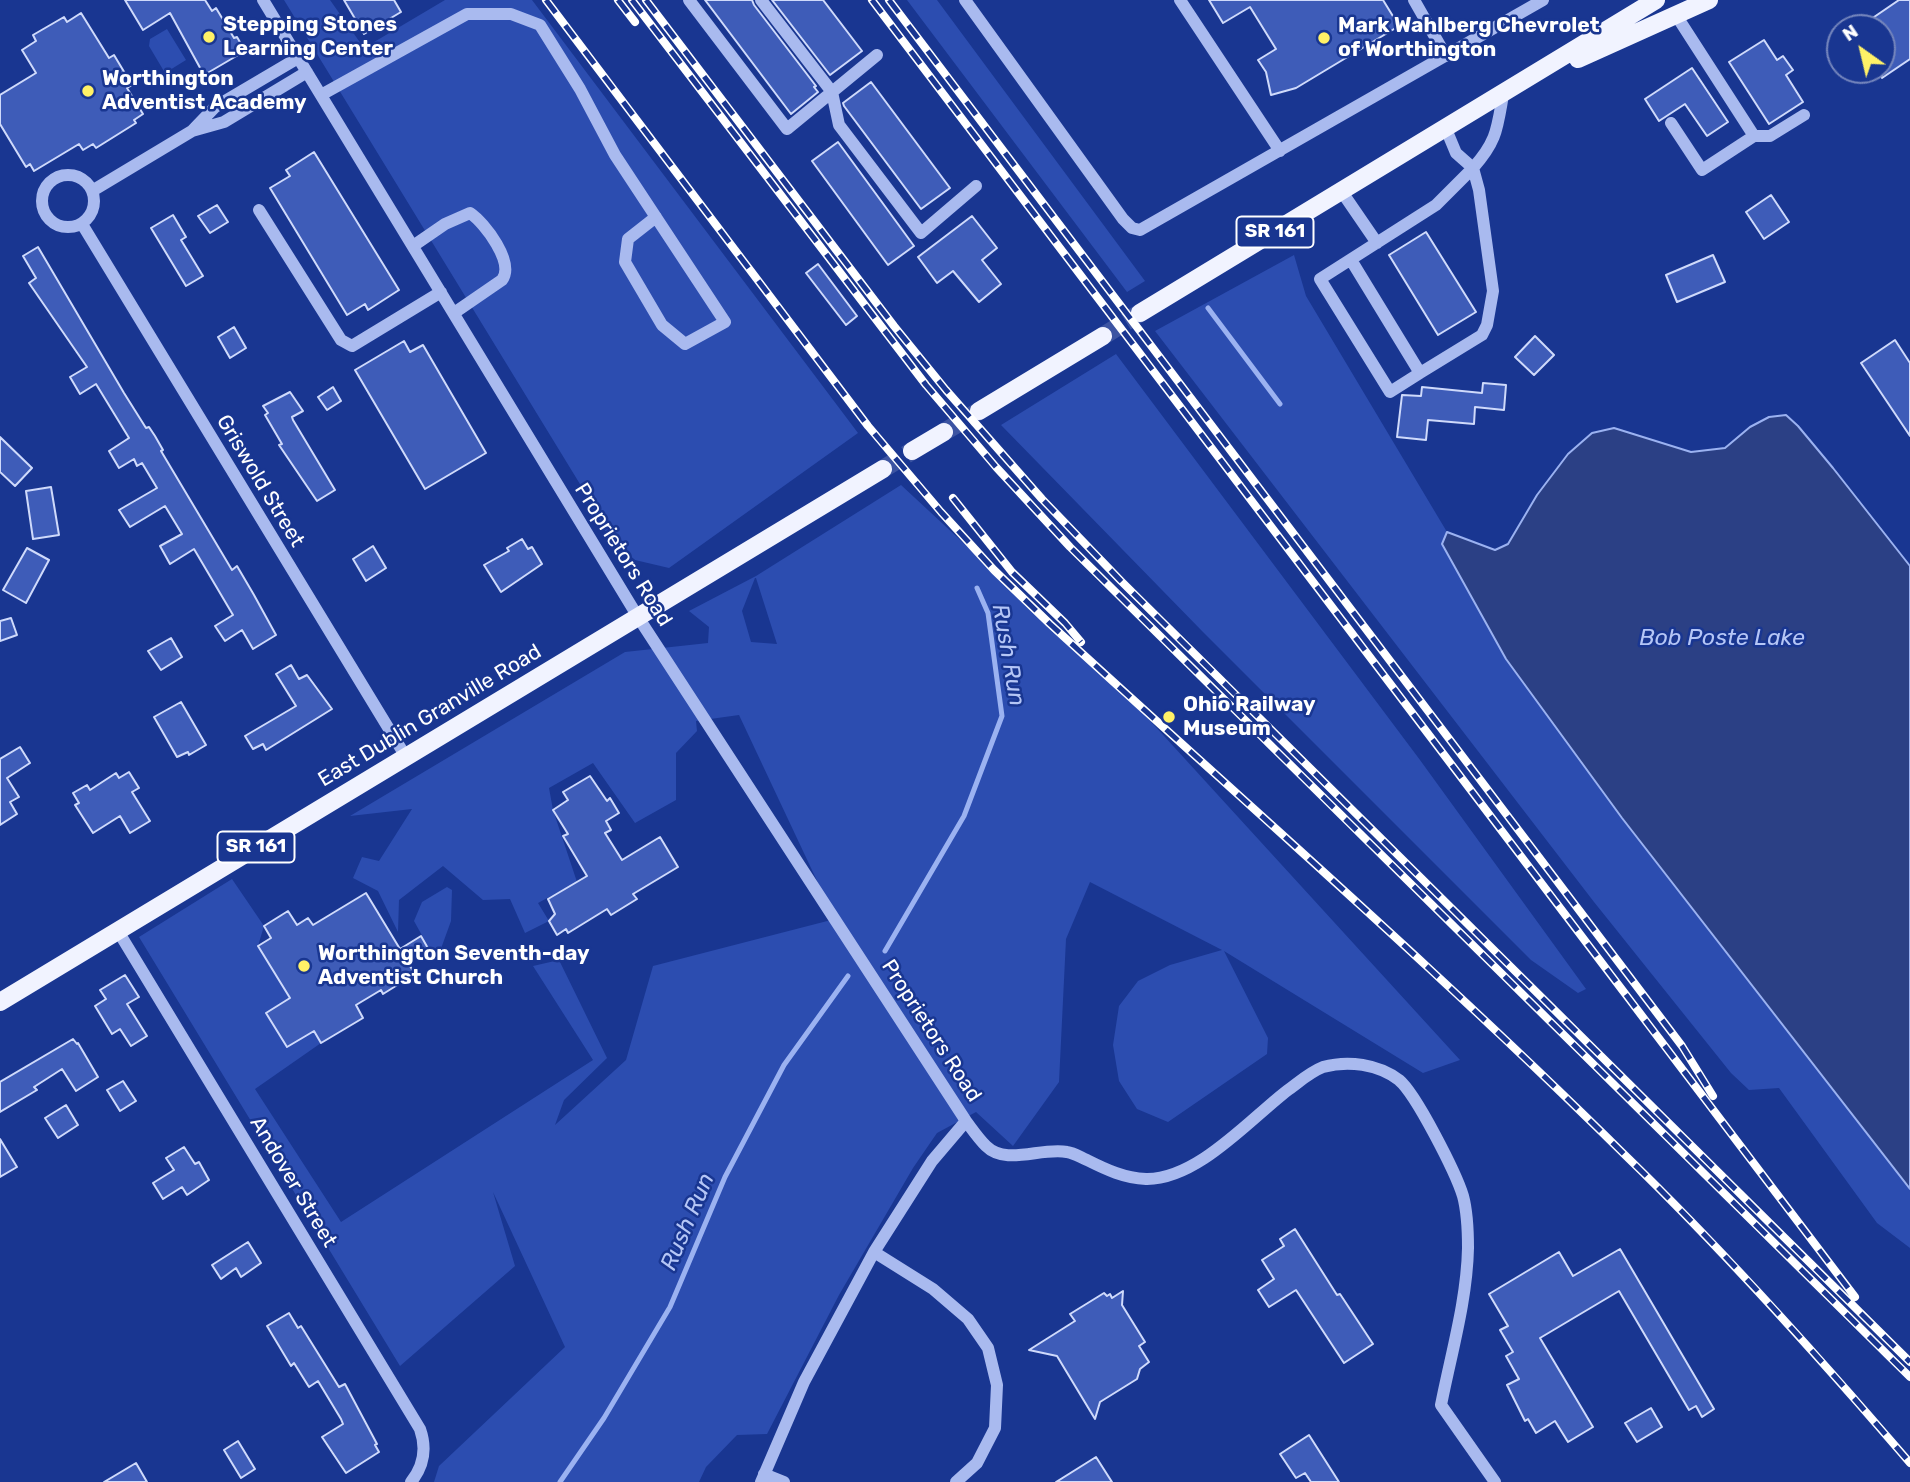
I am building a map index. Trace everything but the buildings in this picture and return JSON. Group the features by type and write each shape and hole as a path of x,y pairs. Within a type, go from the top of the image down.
{"main road":[{"name":"SR 161","path":"1140,313 1656,0"},
{"name":"SR 161","path":"1510,90 1709,0"},
{"path":"979,411 1103,336"},
{"path":"912,451 944,432"},
{"name":"East Dublin Granville Road","path":"0,1002 883,469"}],"street":[{"name":"Proprietors Road","path":"263,0 638,617 966,1121 988,1148 1005,1156 1054,1150 1071,1152 1120,1176 1148,1179 1164,1177 1187,1168 1218,1149 1271,1103 1321,1068 1337,1064 1361,1064 1382,1070 1400,1081 1416,1102 1463,1197 1468,1248 1463,1293 1441,1405 1495,1482"},
{"path":"689,0 787,129 877,55"},
{"path":"761,0 832,92 839,125 921,233 976,186"},
{"path":"965,0 1132,229 1140,230 1543,0"},
{"path":"1180,0 1280,151"},
{"path":"1414,0 1446,56"},
{"path":"321,95 467,14 511,14 540,25 580,89 615,155 656,217 725,322 685,344 662,325 625,262 628,239 656,217"},
{"path":"1676,15 1754,136"},
{"path":"92,191 191,131 215,107 298,58"},
{"path":"191,131 223,122 307,72"},
{"path":"1446,129 1457,153 1473,168 1479,190 1493,292 1487,325 1482,335 1390,392 1320,279 1436,205 1473,168 1488,151 1510,90"},
{"path":"1671,123 1702,170 1754,136 1770,136 1804,115"},
{"path":"67,175 83,180 92,191 95,202 93,211 82,224 74,227 57,225 45,213 42,196 51,181 67,175"},
{"path":"1342,192 1377,243"},
{"path":"259,210 341,340 352,346 441,292"},
{"path":"413,246 445,224 470,214 480,220 506,262 506,275 502,280 454,313"},
{"name":"Griswold Street","path":"82,224 406,757"},
{"path":"1351,260 1420,373"},
{"name":"Andover Street","path":"118,931 420,1429 424,1442 424,1457 411,1482"},
{"path":"784,1482 762,1478 804,1382 874,1252 932,1161 966,1121"},
{"path":"874,1252 933,1289 968,1320 988,1348 997,1385 995,1428 976,1463 957,1482"}],"shaded area":[{"path":"284,0 330,0 364,48 445,0 532,0 858,433 669,568 635,560 608,536 583,489"},
{"path":"907,0 937,0 1145,281 1127,292"},
{"path":"167,29 186,60 165,73 149,46 150,39"},
{"path":"1294,255 1306,296 1447,532 1443,544 1506,659 1622,818 1910,1189 1910,1248 1877,1223 1779,1088 1749,1090 1731,1073 1594,902 1155,331"},
{"path":"1116,354 1420,760 1586,989 1578,993 1531,960 1202,631 1001,425"},
{"path":"901,485 1122,690 1460,1060 1423,1073 1224,951 1268,1038 1267,1054 1168,1122 1137,1109 1119,1081 1113,1045 1119,1006 1138,981 1170,965 1222,950 1090,882 1066,939 1059,1082 1013,1146 976,1112 937,1133 913,1168 839,1295 767,1434 737,1435 706,1467 699,1482 434,1482 439,1466 565,1347 493,1192 515,1266 400,1366 139,937 232,879 264,926 258,946 290,998 266,1013 287,1047 314,1031 321,1043 255,1089 341,1222 593,1060 533,966 559,960 607,1058 564,1100 555,1125 626,1060 653,966 835,919 739,715 696,721 697,731 676,753 676,800 635,823 593,763 549,788 553,810 577,882 538,903 549,921 525,933 510,899 483,900 443,866 399,900 398,932 378,891 353,878 362,857 379,861 412,809 350,816 625,652 708,643 709,627 689,611 756,576","holes":["756,578 777,644 751,642 742,611"]},
{"path":"447,887 452,890 451,921 439,954 434,957 414,921 422,902"}],"water":[{"name":"Bob Poste Lake","path":"1786,415 1833,468 1910,566 1910,1189 1622,818 1506,659 1442,544 1447,532 1495,550 1508,544 1537,495 1568,454 1592,433 1614,428 1691,452 1725,448 1750,427 1769,417"}],"waterway":[{"name":"Rush Run","path":"1208,308 1280,404"},
{"name":"Rush Run","path":"885,951 964,816 1002,716 988,613 977,588"},
{"name":"Rush Run","path":"560,1482 604,1418 670,1307 725,1177 784,1065 848,976"}],"tunnel":[{"path":"1103,336 1140,313"},
{"path":"944,432 979,411"},
{"path":"883,469 912,451"}],"railway":[{"path":"546,0 868,426 994,570 1414,954 1627,1157 1772,1307 1910,1463"},
{"path":"618,0 635,22"},
{"path":"632,0 926,385 996,467 1070,547 1910,1377"},
{"path":"646,0 894,326 1042,499 1121,581 1910,1362"},
{"path":"872,0 1855,1297"},
{"path":"889,0 1682,1046 1713,1096"},
{"path":"953,498 1012,572 1081,642"}],"place":[{"name":"Stepping Stones Learning Center","path":"209,37"},
{"name":"Mark Wahlberg Chevrolet of Worthington","path":"1324,38"},
{"name":"Worthington Adventist Academy","path":"88,91"},
{"name":"Ohio Railway Museum","path":"1169,717"},
{"name":"Worthington Seventh-day Adventist Church","path":"304,966"}]}
